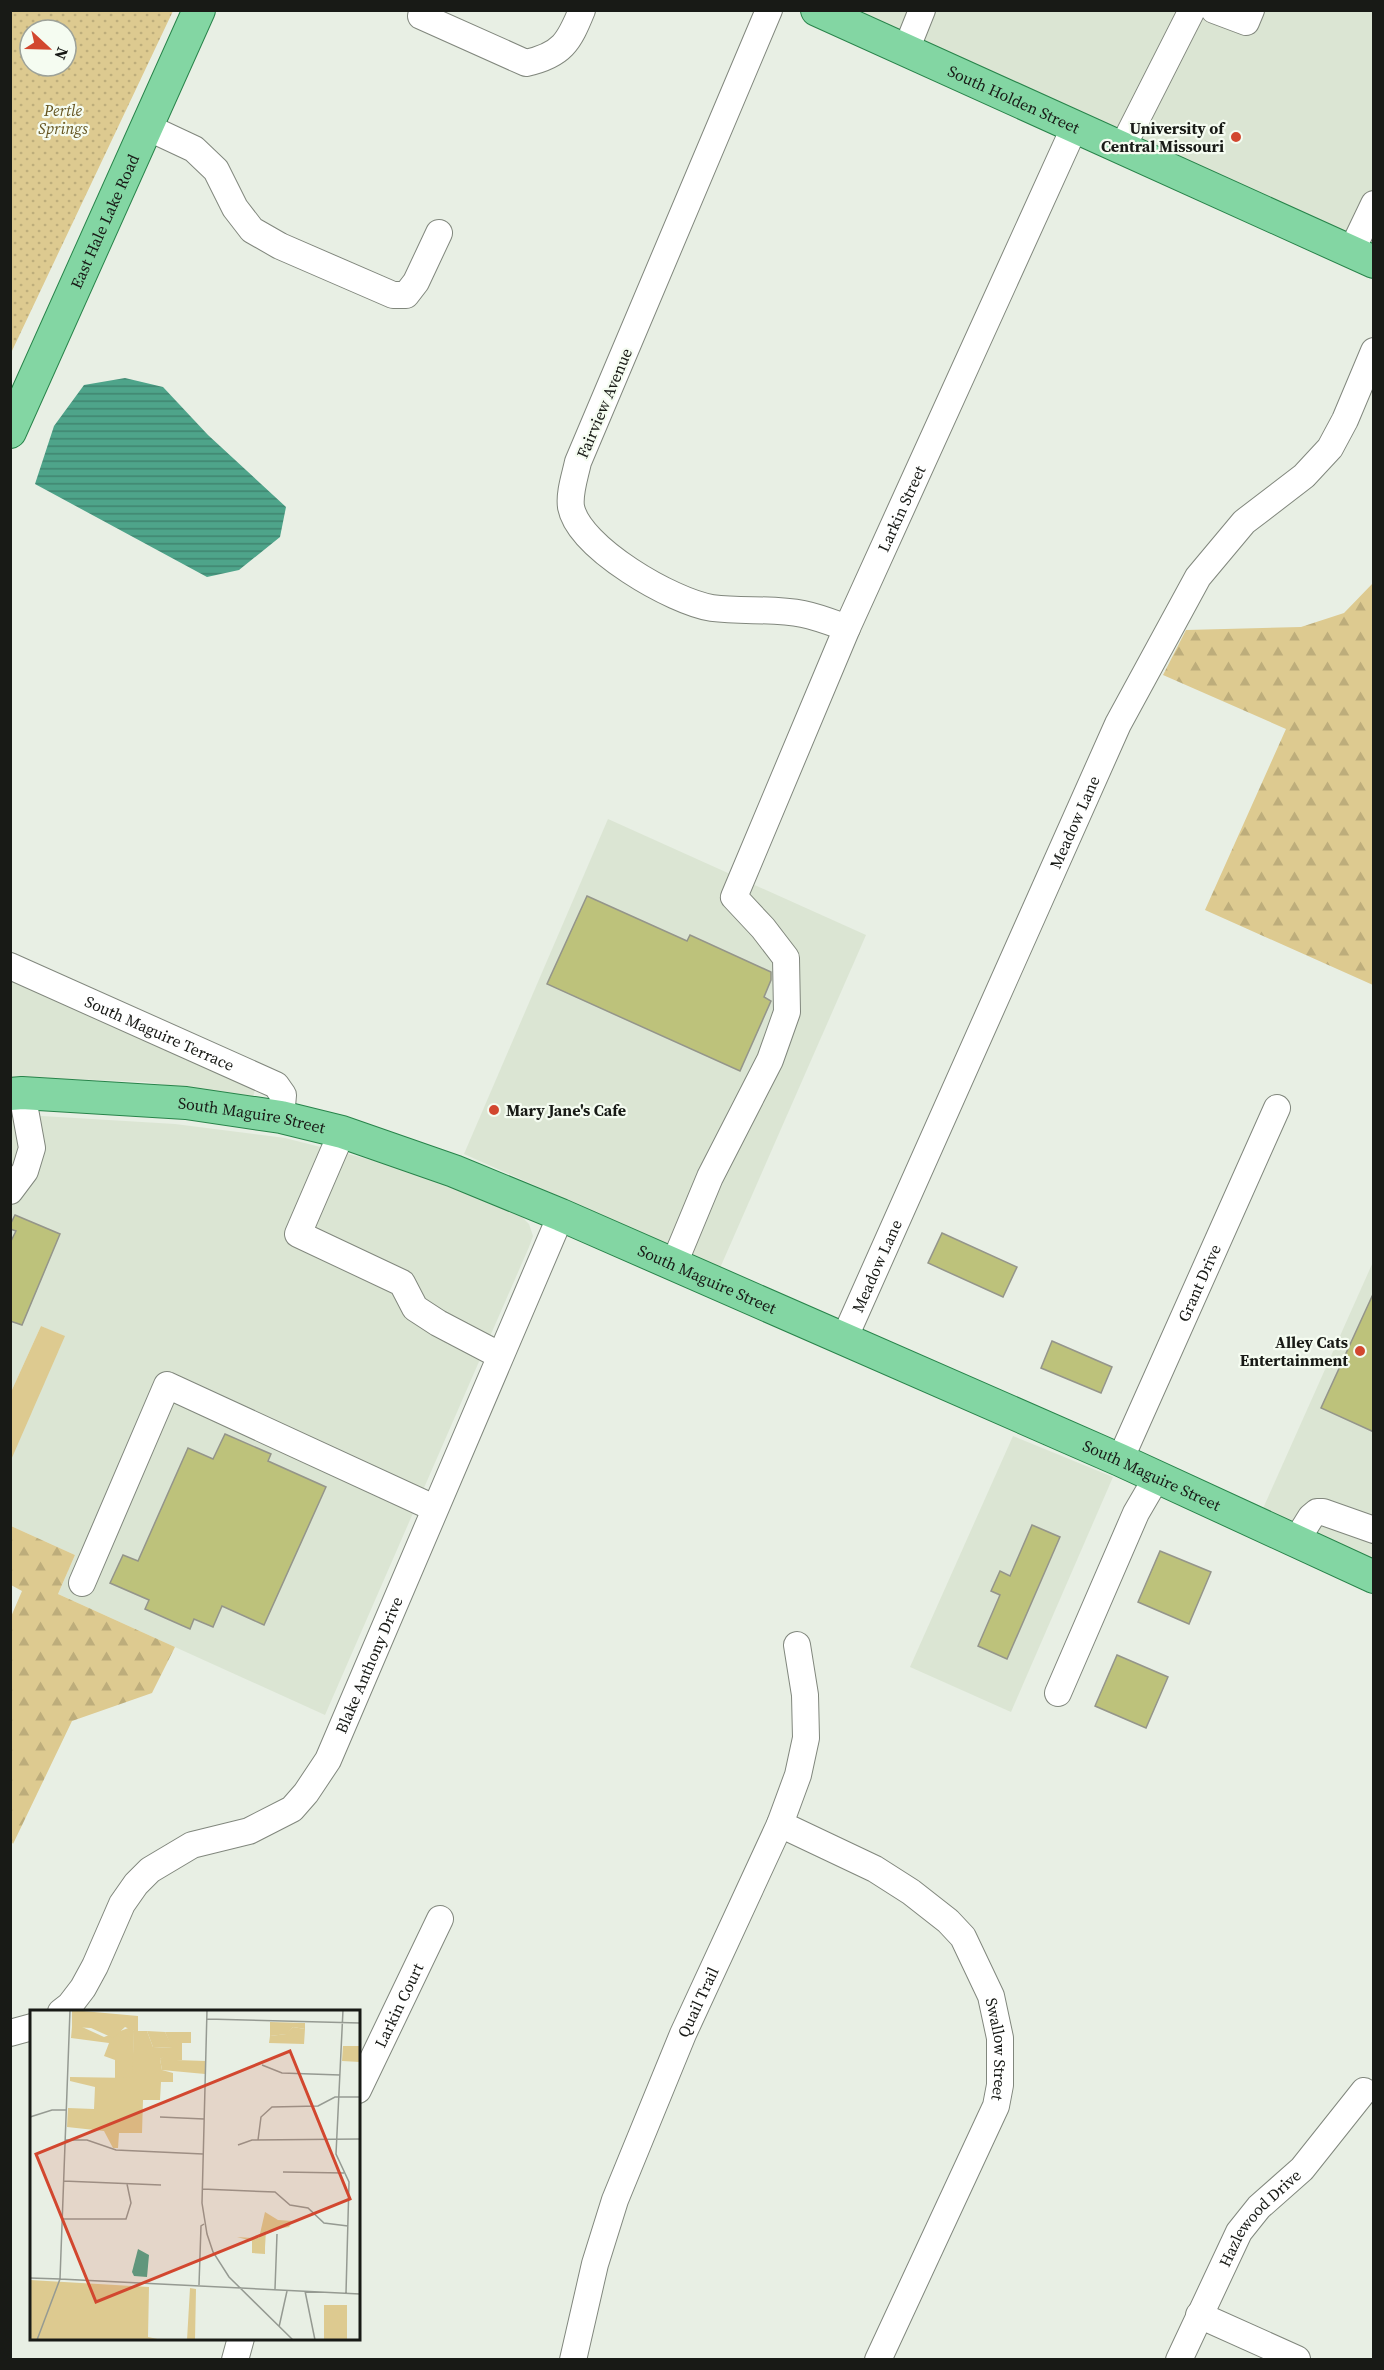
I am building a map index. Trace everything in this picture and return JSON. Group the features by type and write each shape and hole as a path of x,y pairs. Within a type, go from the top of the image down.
{"main road":[{"name":"East Hale Lake Road","path":"10,432 199,10"},
{"name":"South Holden Street","path":"817,10 1362,257"},
{"name":"South Maguire Street","path":"16,1093 186,1103 281,1117 342,1132 454,1171 561,1215 1120,1460 1374,1577"}],"street":[{"path":"421,16 526,63 544,59 560,50 570,39 582,10"},
{"name":"Fairview Avenue","path":"769,10 578,462 572,487 571,508 579,526 597,544 638,576 678,599 711,608 802,614 847,628"},
{"path":"906,50 922,10"},
{"path":"1122,148 1192,10"},
{"path":"1214,10 1246,22 1251,10"},
{"name":"Larkin Street","path":"673,1266 710,1177 770,1060 787,1012 786,958 763,928 734,897 847,628 1075,126"},
{"path":"147,127 194,149 216,170 235,208 252,230 280,246 393,294 406,295 416,282 439,233"},
{"path":"1362,257 1374,204"},
{"name":"Meadow Lane","path":"844,1339 1118,724 1156,652 1198,577 1245,522 1304,476 1330,448 1345,420 1374,351"},
{"name":"South Maguire Terrace","path":"10,966 276,1085 283,1095 281,1117"},
{"path":"10,1191 25,1171 32,1148 16,1093"},
{"name":"Grant Drive","path":"1120,1460 1277,1108"},
{"path":"342,1132 298,1234 402,1283 415,1308 438,1323 499,1355"},
{"name":"Blake Anthony Drive","path":"64,2010 83,1988 122,1904 136,1884 150,1870 192,1845 249,1831 292,1809 306,1793 328,1760 499,1355 561,1215"},
{"path":"82,1583 167,1385 434,1508"},
{"path":"1058,1693 1136,1513 1157,1477"},
{"path":"1296,1541 1311,1517 1317,1512 1323,1512 1374,1530"},
{"name":"Quail Trail","path":"573,2360 604,2232 623,2179 683,2034 780,1824 798,1775 806,1738 805,1695 797,1646"},
{"name":"Swallow Street","path":"780,1824 875,1869 911,1892 948,1921 963,1937 991,1996 1000,2038 1000,2085 996,2106 878,2360"},
{"name":"Larkin Court","path":"360,2086 440,1919"},
{"path":"10,2033 30,2028"},
{"name":"Hazlewood Drive","path":"1179,2360 1239,2232 1259,2207 1302,2169 1364,2091"},
{"path":"1199,2315 1297,2359"},
{"path":"235,2360 240,2340"}],"shaded area":[{"name":"University of Central Missouri","path":"817,11 1373,11 1373,262"},
{"path":"125,378 163,387 208,435 286,507 280,537 239,570 207,577 35,484 54,426 84,385"},
{"path":"608,819 866,935 720,1268 464,1154"},
{"path":"11,976 256,1086 253,1097 145,1082 72,1079 11,1083"},
{"path":"42,1116 175,1124 285,1138 399,1167 521,1216 529,1224 533,1236 529,1247 325,1715 58,1594 75,1555 11,1526 10,1460 64,1336 41,1326 11,1392 11,1119"},
{"path":"1373,1262 1373,1563 1261,1513"},
{"path":"1013,1436 1113,1477 1011,1712 910,1667"}],"green space":[{"name":"Pertle Springs","path":"10,11 173,11 11,353"},
{"path":"1373,583 1373,985 1205,910 1286,729 1163,675 1186,630 1301,627 1344,613"},
{"path":"41,1326 65,1336 11,1460 11,1392"},
{"path":"11,1526 75,1555 58,1594 175,1647 152,1693 72,1721 13,1844 10,1839 10,1619 22,1591 11,1585"}],"building":[{"path":"587,896 687,941 690,935 771,972 771,980 764,997 771,1001 740,1071 547,984"},
{"path":"15,1215 60,1234 22,1325 10,1321 10,1243 16,1231 10,1229 10,1225"},
{"path":"942,1233 1017,1267 1003,1297 928,1263"},
{"name":"Alley Cats Entertainment","path":"1374,1292 1374,1432 1321,1408"},
{"path":"1052,1341 1112,1367 1101,1393 1041,1368"},
{"path":"225,1434 271,1454 268,1461 326,1487 264,1625 222,1606 213,1627 194,1619 190,1629 145,1609 149,1600 110,1583 123,1555 138,1561 188,1448 213,1459"},
{"path":"1032,1525 1060,1537 1007,1659 978,1646 1000,1595 991,1591 1000,1571 1010,1576"},
{"path":"1160,1551 1211,1572 1189,1624 1138,1602"},
{"path":"1117,1655 1168,1677 1146,1728 1095,1706"}],"place":[{"name":"University of Central Missouri","path":"1236,137"},
{"name":"Mary Jane's Cafe","path":"494,1110"},
{"name":"Alley Cats Entertainment","path":"1360,1351"}]}
